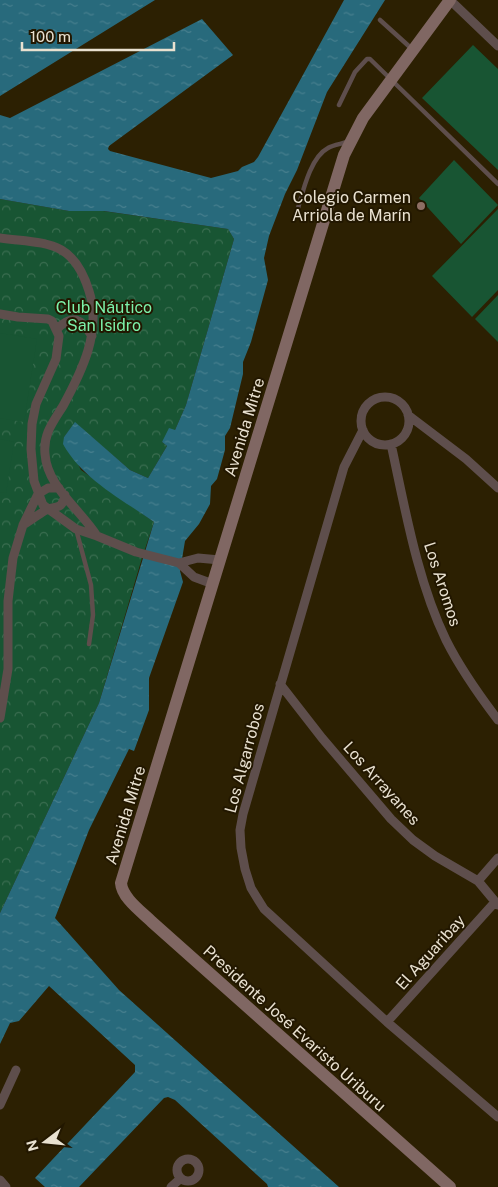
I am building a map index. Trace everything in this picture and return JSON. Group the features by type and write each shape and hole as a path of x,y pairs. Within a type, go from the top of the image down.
{"street":[{"path":"450,0 498,46"},
{"name":"Avenida Mitre","path":"122,890 121,884 124,874 344,155 363,118 450,0"},
{"path":"0,238 47,244 59,248 72,257 84,276 92,298 92,336 87,355 45,436 48,470 62,492 89,523 97,536"},
{"path":"0,314 48,319 57,328 59,344 56,359 36,404 30,449 34,481 40,500 47,509 76,529 136,552 177,562 198,558 220,560"},
{"path":"57,328 65,321 78,320 85,325 92,336"},
{"path":"408,415 408,422 403,436 391,444 378,444 371,441 363,430 361,422 362,415 370,402 377,398 385,397 392,399 404,408 408,415 466,459 498,488"},
{"name":"Los Algarrobos","path":"363,430 344,467 243,814 240,830 245,869 251,888 264,909 387,1022 498,1117"},
{"name":"Los Aromos","path":"391,444 406,516 434,609 456,660 498,720"},
{"path":"0,718 8,669 8,601 13,558 23,524 38,494 48,488 62,492"},
{"path":"23,524 47,509 57,508 61,504 62,492"},
{"path":"177,562 194,577 213,584"},
{"name":"Los Arrayanes","path":"280,684 322,738 391,819 413,840 435,856 478,881 496,904"},
{"path":"478,881 498,858"},
{"name":"Presidente José Evaristo Uriburu","path":"122,890 152,922 450,1187"},
{"name":"El Aguaribay","path":"387,1022 496,904"},
{"path":"0,1105 16,1070"},
{"path":"171,1187 181,1178"},
{"path":"0,1180 6,1187"}],"lane":[{"path":"380,20 413,50"},
{"path":"339,105 355,72 367,59 370,59 392,78 498,184"},
{"path":"296,215 309,174 317,156 328,148 351,141"},
{"path":"76,529 91,585 93,614 89,644"}],"green space":[{"path":"473,45 498,69 498,170 422,98"},
{"path":"454,160 498,205 461,244 419,198"},
{"name":"Club Náutico San Isidro","path":"0,199 69,211 103,211 228,229 234,239 186,405 175,430 162,442 167,446 148,478 130,470 75,423 64,437 81,470 154,522 99,703 0,913"},
{"path":"498,209 498,290 472,317 432,276"},
{"path":"498,295 498,342 475,319"},
{"path":"0,333 37,339 24,422 0,418"},
{"path":"0,439 14,442 6,493 0,492"}],"water":[{"path":"0,0 155,0 0,96"},
{"path":"344,0 385,0 327,92 269,236 264,258 268,280 251,342 243,362 243,374 230,428 225,436 225,450 217,479 211,486 210,504 199,524 185,541 180,571 183,582 149,678 149,710 134,751 129,749 89,830 55,918 119,990 339,1187 268,1187 267,1184 175,1100 168,1097 164,1098 79,1187 45,1187 35,1178 135,1072 135,1065 49,986 19,1021 10,1023 0,1044 0,913 99,703 154,522 104,488 81,468 63,444 64,437 75,422 130,470 148,478 167,446 162,442 169,428 175,430 186,405 234,239 228,229 104,211 69,211 0,199 0,115 10,118 202,19 233,55 109,146 108,149 211,178 238,171 242,167 254,162 258,157"}],"place":[{"name":"Colegio Carmen Arriola de Marín","path":"421,206"}]}
